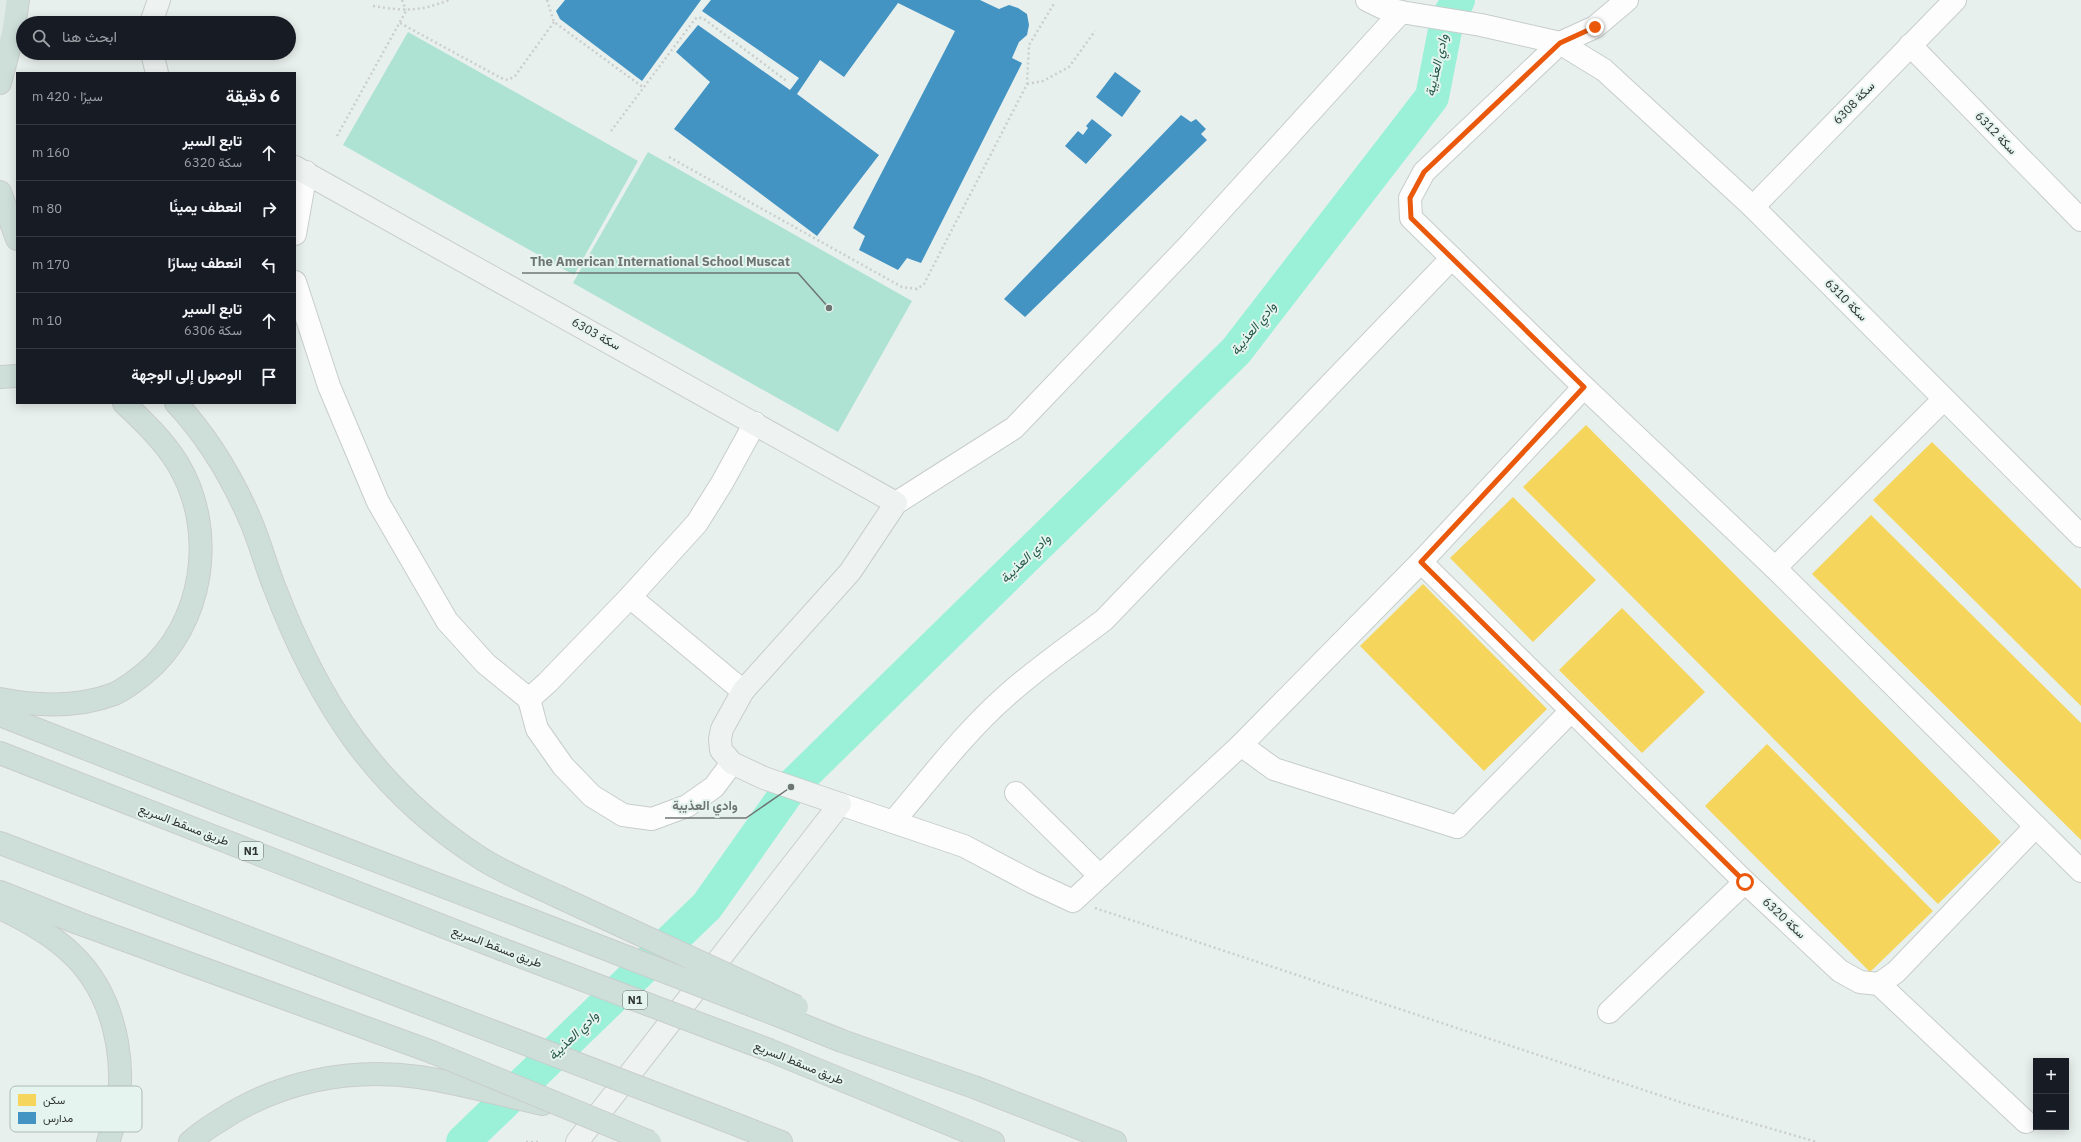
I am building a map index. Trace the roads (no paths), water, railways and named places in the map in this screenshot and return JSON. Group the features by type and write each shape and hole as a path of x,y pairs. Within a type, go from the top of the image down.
{"highway":[{"path":"0,83 13,34 18,0"},
{"path":"0,192 16,236"},
{"path":"0,377 16,376"},
{"path":"0,699 33,704 68,704 82,703 114,694 136,681 156,664 174,641 185,622 195,596 200,567 197,512 178,465 163,442 125,404"},
{"path":"177,404 190,418 220,461 235,489 251,522 299,648 331,705 356,744 396,790 422,815 444,833 480,858 794,1013"},
{"path":"0,715 531,920 794,1013 974,1087 1115,1142"},
{"name":"طريق مسقط السريع","path":"0,753 502,949 769,1050 994,1142"},
{"path":"0,843 781,1142"},
{"path":"0,892 85,925 432,1052 650,1142"},
{"path":"0,908 26,920 72,954 88,972 103,999 114,1029 120,1086"},
{"path":"190,1142 236,1110 267,1095 304,1082 354,1075 384,1074 419,1077 576,1112"},
{"path":"108,1142 110,1132"}],"main road":[{"path":"0,29 9,0"}],"street":[{"path":"154,16 159,0"},
{"name":"سكة 6310","path":"1367,0 1381,7 1401,12 1481,25 1560,43 1604,70 1753,207 2081,536"},
{"path":"1627,0 1595,27 1560,43 1424,172 1410,198 1411,218 1584,387 1775,568 2081,871"},
{"name":"سكة 6308","path":"1753,207 1955,0"},
{"path":"1401,12 1191,243 1014,428 896,503 850,572 742,691 722,730 720,739 721,750 732,763 764,778 964,846 1032,882 1073,901 1241,745 1421,562 1584,387"},
{"name":"سكة 6312","path":"1910,46 2081,220"},
{"path":"154,60 157,72"},
{"path":"296,221 300,170"},
{"name":"سكة 6303","path":"300,170 896,503"},
{"path":"893,822 963,740 1005,696 1047,661 1104,620 1452,258"},
{"path":"296,285 329,386 378,502 448,621 486,664 529,699 537,729 563,766 592,796 624,816 652,819 687,806 714,786 732,763"},
{"path":"1775,568 1944,399"},
{"path":"529,699 547,683 630,597 697,523 722,483 755,423"},
{"name":"سكة 6320","path":"1421,562 1745,882 1840,971 1860,982 1879,984"},
{"path":"630,597 742,691"},
{"path":"1241,745 1274,769 1457,826 1571,711"},
{"path":"1016,793 1100,876"},
{"path":"577,1142 840,804"},
{"path":"2026,1122 1879,984 1896,972 2035,827"},
{"path":"1610,1012 1745,882"}],"waterway":[{"name":"وادي العذيبة","path":"463,1142 707,906 791,787 1236,351 1432,97 1447,20 1458,0"}],"place":[{"name":"The American International School Muscat","path":"829,308"},
{"name":"وادي العذيبة","path":"791,787"}]}
